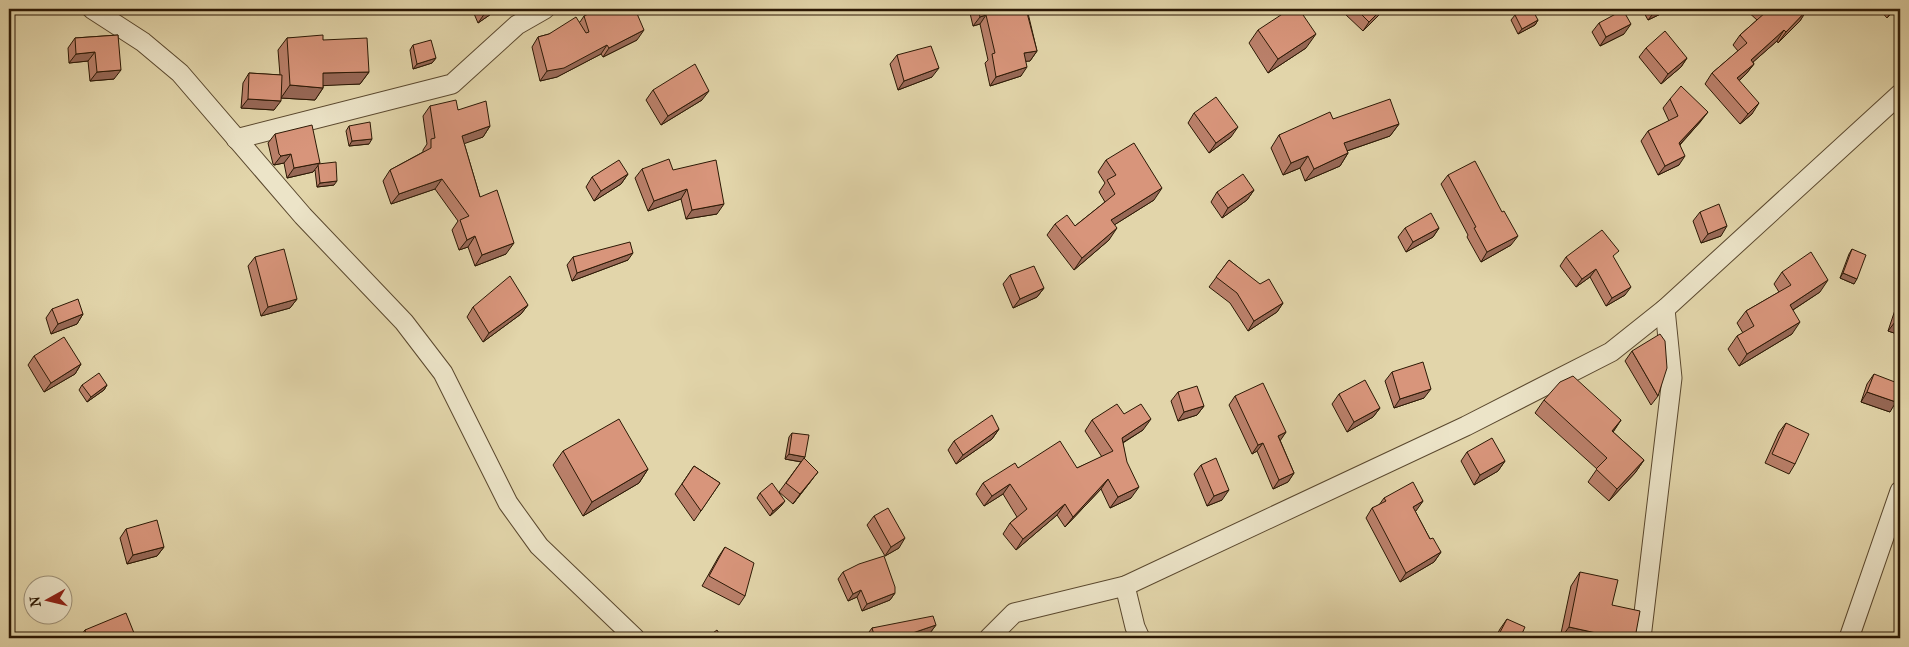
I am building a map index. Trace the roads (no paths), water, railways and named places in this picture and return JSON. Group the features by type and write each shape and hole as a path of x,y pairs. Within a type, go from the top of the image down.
{"street":[{"path":"92,9 143,42 180,73 303,216 404,322 443,373 508,504 539,546 635,638"},
{"path":"236,139 452,84 517,25 546,9"},
{"path":"989,638 1014,613 1125,586 1466,426 1611,352 1665,310 1900,94"},
{"path":"1642,638 1672,378 1665,310"},
{"path":"1849,638 1900,491"},
{"path":"1125,586 1135,627 1140,638"}]}
